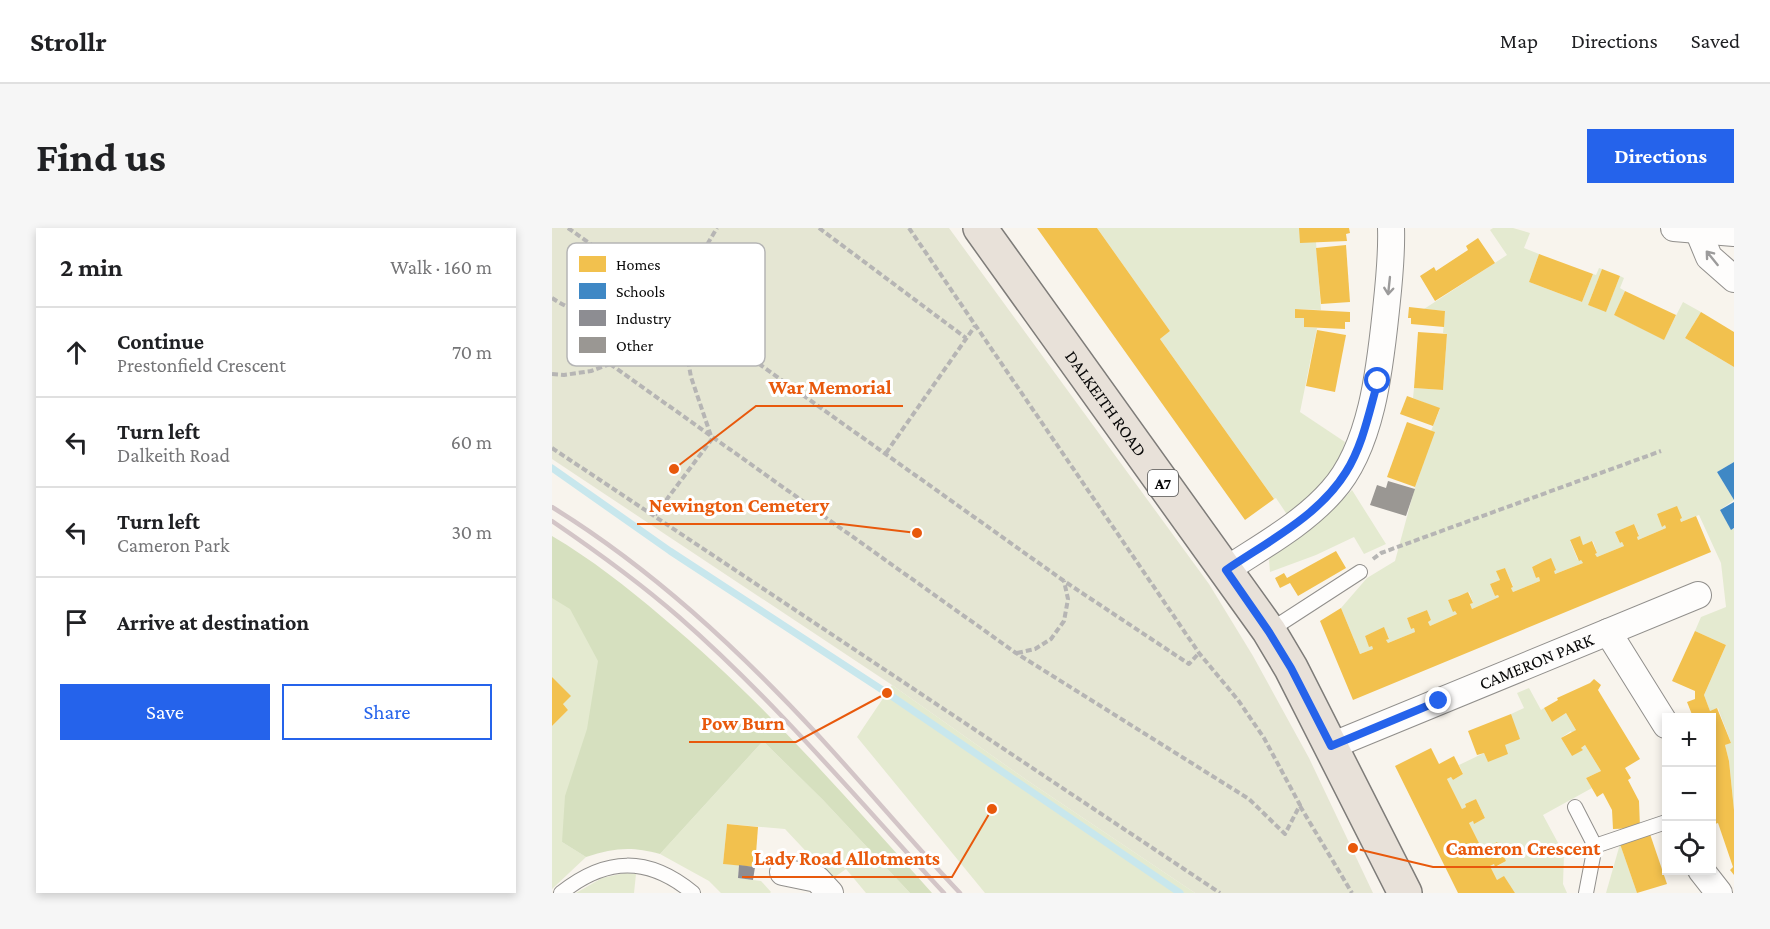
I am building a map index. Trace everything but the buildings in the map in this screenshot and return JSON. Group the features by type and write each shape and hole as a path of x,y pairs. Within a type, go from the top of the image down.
{"main road":[{"name":"DALKEITH ROAD","path":"980,228 1269,632 1291,668 1406,893"}],"street":[{"path":"1226,570 1301,519 1318,504 1339,482 1354,457 1370,411 1381,364 1392,253 1391,228"},
{"path":"1690,229 1734,233"},
{"path":"1690,229 1709,257 1734,279"},
{"name":"CAMERON PARK","path":"1331,746 1698,595"},
{"name":"CAMERON PARK","path":"1608,632 1662,719"},
{"path":"783,872 818,879 840,890"},
{"path":"1705,875 1719,893"}],"lane":[{"path":"1269,632 1360,572"},
{"path":"1575,807 1595,846 1586,893"},
{"path":"1595,846 1662,823"},
{"path":"561,893 596,872 627,865 644,866 663,872 693,893"}],"path":[{"path":"708,243 717,228"},
{"path":"819,228 966,338"},
{"path":"909,228 1199,653 1238,700 1264,738 1352,893"},
{"path":"570,229 589,243"},
{"path":"552,298 567,308"},
{"path":"886,453 975,325"},
{"path":"552,374 564,375 591,371 605,366"},
{"path":"613,366 712,439 1016,653 1249,800 1285,834 1300,805"},
{"path":"689,366 712,439"},
{"path":"762,366 1064,581 1189,664 1199,653"},
{"path":"655,515 712,439"},
{"path":"552,447 1220,893"},
{"path":"1360,572 1381,553 1661,451"},
{"path":"1016,653 1035,649 1051,639 1064,621 1068,600 1064,581"}],"green space":[{"path":"552,228 949,228 1209,584 1253,656 1309,758 1373,893 1195,893 1028,781 892,685 552,459"},
{"path":"1097,228 1299,228 1316,242 1321,310 1295,309 1295,318 1304,318 1304,327 1317,328 1300,412 1345,442 1330,474 1288,516 1160,339 1170,331"},
{"path":"1513,228 1530,233 1524,248 1539,254 1529,282 1582,302 1593,274 1596,275 1599,268 1602,269 1588,305 1606,311 1620,276 1624,278 1620,288 1625,291 1614,315 1664,339 1683,302 1701,312 1685,338 1734,367 1734,462 1717,472 1734,500 1720,510 1731,529 1734,529 1734,810 1725,745 1731,743 1718,708 1710,711 1704,695 1726,645 1695,631 1701,617 1726,607 1721,563 1699,515 1681,522 1680,519 1657,514 1662,526 1665,525 1666,528 1638,540 1639,535 1634,524 1615,532 1624,546 1597,557 1593,541 1583,545 1580,537 1570,541 1578,560 1583,563 1555,574 1542,562 1532,567 1536,578 1539,577 1540,581 1513,592 1511,588 1513,586 1505,568 1497,571 1500,580 1490,584 1495,596 1499,597 1472,609 1470,604 1473,603 1469,592 1448,600 1457,614 1430,626 1428,622 1431,620 1427,610 1407,618 1411,629 1414,628 1415,632 1388,643 1386,640 1389,638 1384,628 1365,636 1369,646 1373,649 1360,654 1341,608 1367,578 1395,561 1415,487 1434,432 1431,431 1440,409 1413,398 1414,388 1443,390 1447,334 1443,333 1445,311 1424,309 1507,255 1490,230"},
{"path":"1352,490 1386,544 1364,554 1354,537 1316,555 1270,572 1269,560 1273,554 1327,515"},
{"path":"552,536 595,564 636,595 734,681 802,750 932,893 910,893 823,800 763,741 660,854 623,849 586,857 562,842 565,796 587,729 598,661 570,609 552,598"},
{"path":"552,558 627,616 562,842 586,857 552,889 552,726 568,710 563,704 552,677"},
{"path":"892,685 1028,781 1195,893 985,893 857,737"},
{"path":"1529,688 1541,710 1544,708 1552,722 1566,713 1576,730 1561,738 1572,756 1585,745 1601,771 1586,778 1592,788 1543,815 1564,854 1563,884 1567,893 1515,893 1504,877 1497,880 1490,866 1494,864 1496,867 1506,861 1497,843 1487,848 1488,851 1484,853 1469,823 1485,818 1476,799 1465,804 1466,807 1462,809 1447,779 1451,777 1453,780 1463,774 1459,765 1484,753 1488,761 1505,745 1511,714 1524,708 1517,693"},
{"path":"763,741 823,800 910,893 866,893 846,869 832,879 785,829 727,824 723,864 739,865 738,878 761,881 770,893 721,893 709,881 660,854"},
{"path":"1620,844 1637,893 1606,893"},
{"path":"625,873 636,874 634,893 576,893 602,878"}],"waterway":[{"path":"552,468 670,551 887,693 1180,893"}],"railway":[{"path":"552,507 589,531 659,583 725,641 817,734 960,893"},
{"path":"552,521 648,591 749,682 944,893"}],"place":[{"name":"War Memorial","path":"674,469"},
{"name":"Newington Cemetery","path":"917,533"},
{"name":"Pow Burn","path":"887,693"},
{"name":"Lady Road Allotments","path":"992,809"},
{"name":"Cameron Crescent","path":"1353,848"}],"route":[{"path":"1378,381 1354,457 1332,491 1301,519 1226,570 1291,668 1331,746 1439,701"}]}
